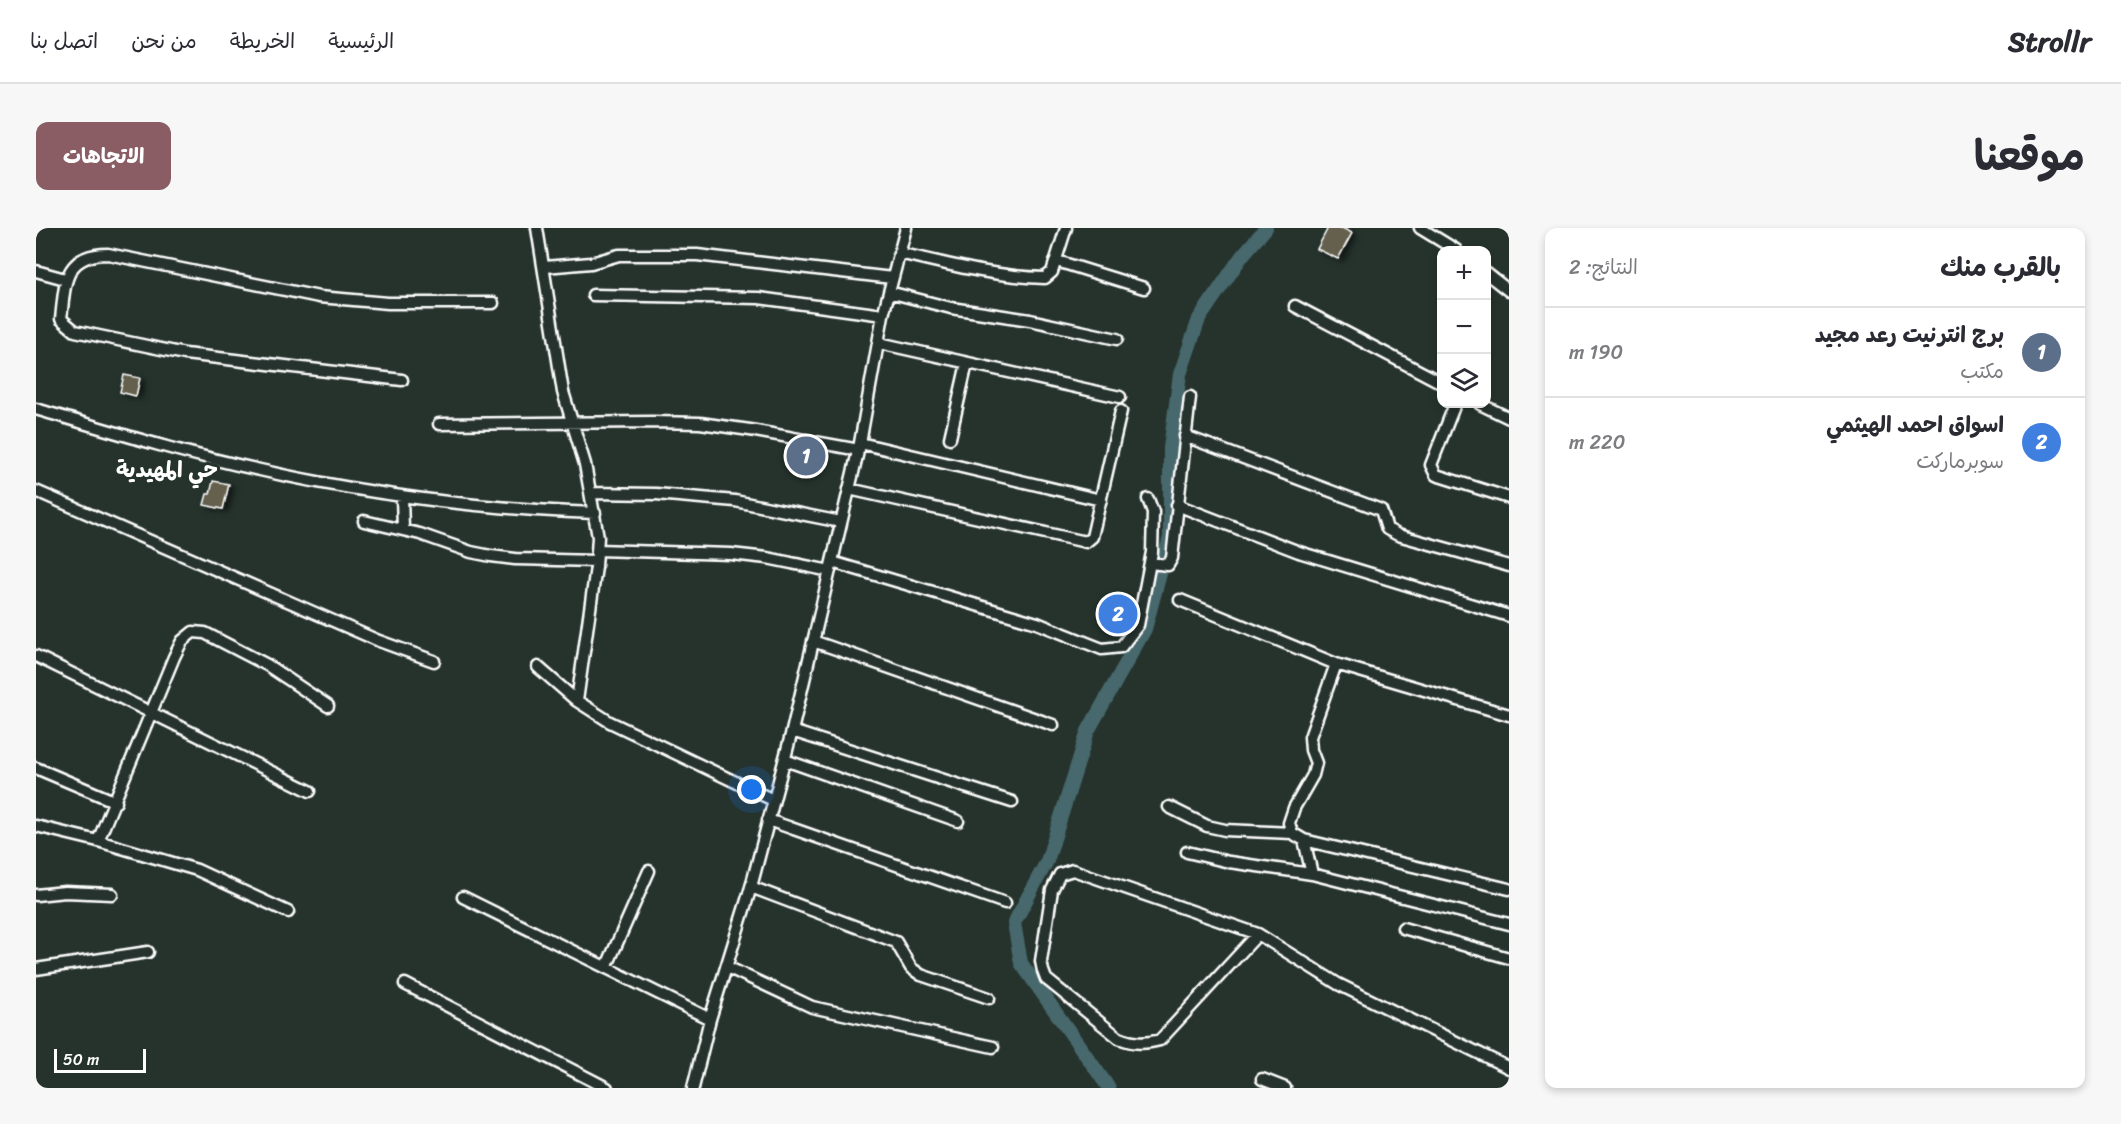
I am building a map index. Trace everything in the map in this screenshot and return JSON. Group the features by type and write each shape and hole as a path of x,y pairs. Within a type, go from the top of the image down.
{"street":[{"path":"537,228 563,392 571,423 580,445 595,513 597,556 577,701"},
{"path":"693,1088 710,1019 751,887 785,760 860,447 883,315 906,228"},
{"path":"899,253 975,270 1023,278 1045,278 1052,272 1057,261 1066,228"},
{"path":"1420,228 1449,246"},
{"path":"402,380 185,354 75,331 61,319 65,279 85,258 108,254 319,297 388,303 493,303"},
{"path":"544,267 591,263 619,255 697,255 892,278"},
{"path":"1057,261 1144,288"},
{"path":"36,271 65,279"},
{"path":"1491,277 1509,291"},
{"path":"889,292 951,308 1030,320 1117,339"},
{"path":"592,295 713,295 759,298 883,315"},
{"path":"1295,306 1437,380"},
{"path":"879,343 1120,397"},
{"path":"950,438 968,363"},
{"path":"1150,563 1168,565 1172,558 1190,397"},
{"path":"1453,408 1431,465 1436,475 1509,498"},
{"path":"1488,408 1509,418"},
{"path":"36,409 166,447 258,470 402,496 531,511 595,513"},
{"path":"849,489 1086,542 1092,537 1121,411"},
{"path":"439,424 700,423 860,447 1101,500"},
{"path":"1185,436 1381,510 1387,529 1398,535 1509,566"},
{"path":"36,491 379,641 434,661"},
{"path":"591,492 656,494 735,501 841,522"},
{"path":"402,496 403,529"},
{"path":"364,521 403,529 471,552 515,559 731,554 831,566 1036,623 1102,650 1121,647 1138,625 1150,563 1153,512 1148,499"},
{"path":"1177,505 1299,552 1509,616"},
{"path":"1180,600 1336,664 1509,715"},
{"path":"98,841 174,657 182,641 193,632 205,633 267,665 328,706"},
{"path":"813,641 1053,725"},
{"path":"36,656 310,791"},
{"path":"1292,832 1289,823 1294,808 1313,775 1316,763 1311,750 1310,737 1336,664"},
{"path":"538,667 577,701 610,722 773,800"},
{"path":"792,731 1012,802"},
{"path":"785,760 958,821"},
{"path":"36,768 116,802"},
{"path":"1169,807 1207,826 1225,830 1292,832 1304,840 1509,889"},
{"path":"768,820 1005,903"},
{"path":"36,826 98,841 197,870 288,912"},
{"path":"1304,840 1312,874"},
{"path":"1187,852 1229,862 1312,874 1509,924"},
{"path":"1258,934 1160,1040 1149,1043 1132,1043 1119,1038 1046,979 1041,961 1052,890 1060,874 1073,870 1258,934 1338,984 1509,1068"},
{"path":"606,968 649,871"},
{"path":"751,887 896,942 911,968 921,975 989,998"},
{"path":"36,895 65,892 112,894"},
{"path":"463,897 710,1019"},
{"path":"1403,928 1509,958"},
{"path":"36,969 148,952"},
{"path":"727,968 812,1007 993,1047"},
{"path":"405,984 607,1088"},
{"path":"1262,1079 1285,1088"}],"building":[{"path":"1328,228 1342,228 1352,233 1338,259 1317,249"},
{"path":"124,375 140,378 136,396 120,392"},
{"path":"213,481 229,484 223,509 204,505"}],"waterway":[{"path":"1109,1088 1021,963 1014,923 1047,861 1088,731 1145,629 1170,537 1170,448 1180,374 1199,319 1242,256 1266,228"}],"place":[{"name":"برج انترنيت رعد مجيد","path":"806,456"},
{"name":"اسواق احمد الهيثمي","path":"1118,614"}],"district":[{"name":"حي المهيدية","path":"167,469"}]}
